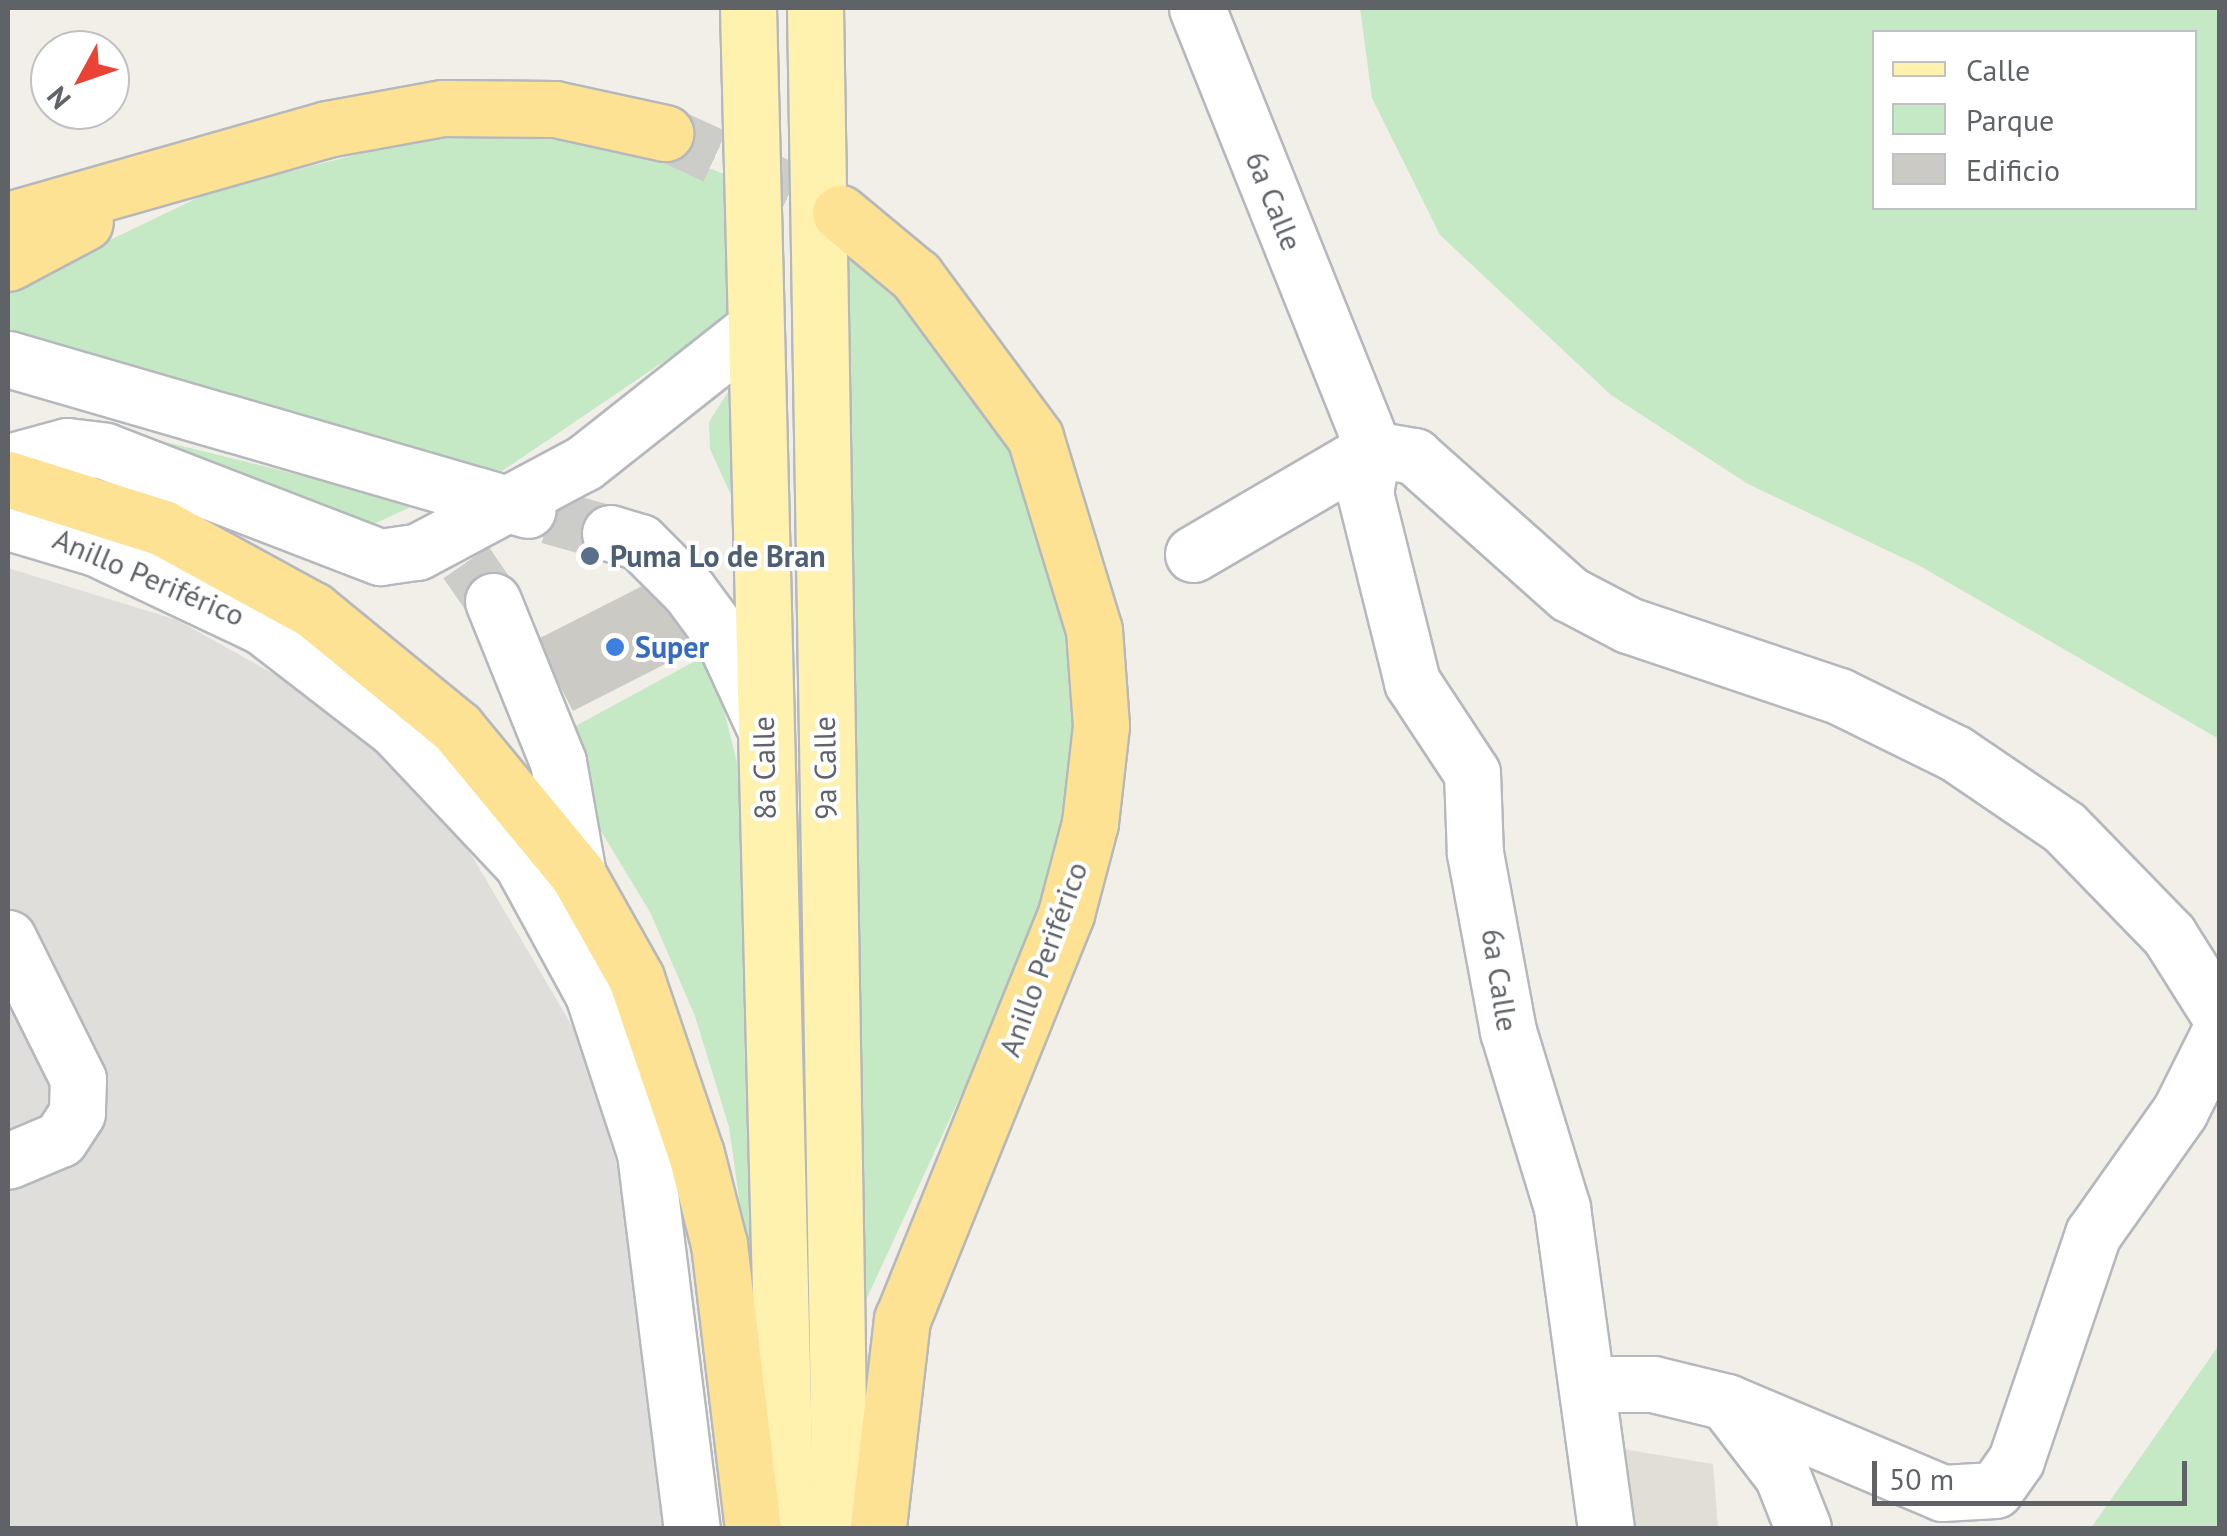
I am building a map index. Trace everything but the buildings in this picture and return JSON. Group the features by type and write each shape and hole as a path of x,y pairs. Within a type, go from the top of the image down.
{"highway":[{"path":"8,220 189,167 443,108 556,110 665,133"},
{"path":"8,263 189,167"},
{"name":"Anillo Periférico","path":"840,213 916,276 1035,437 1094,630 1101,726 1090,823 1066,914 902,1320 878,1528"},
{"name":"Anillo Periférico","path":"8,480 164,528 326,618 457,728 578,875 636,978 696,1154 738,1387 754,1528"}],"main road":[{"name":"8a Calle","path":"748,8 786,1528"},
{"name":"9a Calle","path":"815,8 840,1528"}],"street":[{"name":"6a Calle","path":"1197,8 1373,449 1365,493 1399,643 1412,682 1472,773 1475,853 1508,1031 1562,1208 1606,1528"},
{"path":"8,462 67,446 104,451 380,557 469,567 584,463 754,328"},
{"path":"8,359 529,510"},
{"path":"1193,554 1373,449 1414,456 1442,475 1518,556 1569,594 1628,625 1839,696 2002,785 2064,827 2169,936 2220,1016"},
{"name":"Anillo Periférico","path":"8,522 96,548 263,627 396,729 522,864 593,994 646,1153 679,1386 692,1528"},
{"path":"610,533 640,542 688,591 723,638 763,724"},
{"path":"469,567 558,762 578,875"},
{"path":"8,938 78,1079 76,1114 60,1139 8,1161"},
{"path":"1587,1384 1653,1384 1727,1402 1942,1492 1995,1490 2016,1460 2093,1234 2180,1111 2220,1030"},
{"path":"679,1386 738,1387"},
{"path":"1727,1402 1782,1476 1802,1528"}],"shaded area":[{"path":"8,568 177,620 326,703 441,803 575,1031 638,1232 666,1528 8,1528"},
{"path":"1605,1446 1713,1464 1718,1528 1618,1528"}],"green space":[{"path":"1360,8 2219,8 2219,739 1920,566 1748,484 1611,395 1440,235 1372,98"},
{"path":"458,129 639,141 732,177 737,312 502,471 8,354 8,289 212,191"},
{"path":"841,253 884,274 1028,474 1076,648 1077,760 1049,905 865,1302"},
{"path":"742,370 740,515 710,449 709,422"},
{"path":"137,435 417,504 361,530"},
{"path":"710,653 751,820 759,1339 729,1127 695,1016 650,912 593,818 570,729"},
{"path":"2219,1345 2219,1528 2091,1528"}],"tunnel":[{"path":"665,133 840,213"},
{"path":"549,516 610,533"},
{"path":"466,562 493,601"}],"place":[{"name":"Puma Lo de Bran","path":"590,556"},
{"name":"Super","path":"615,647"}]}
